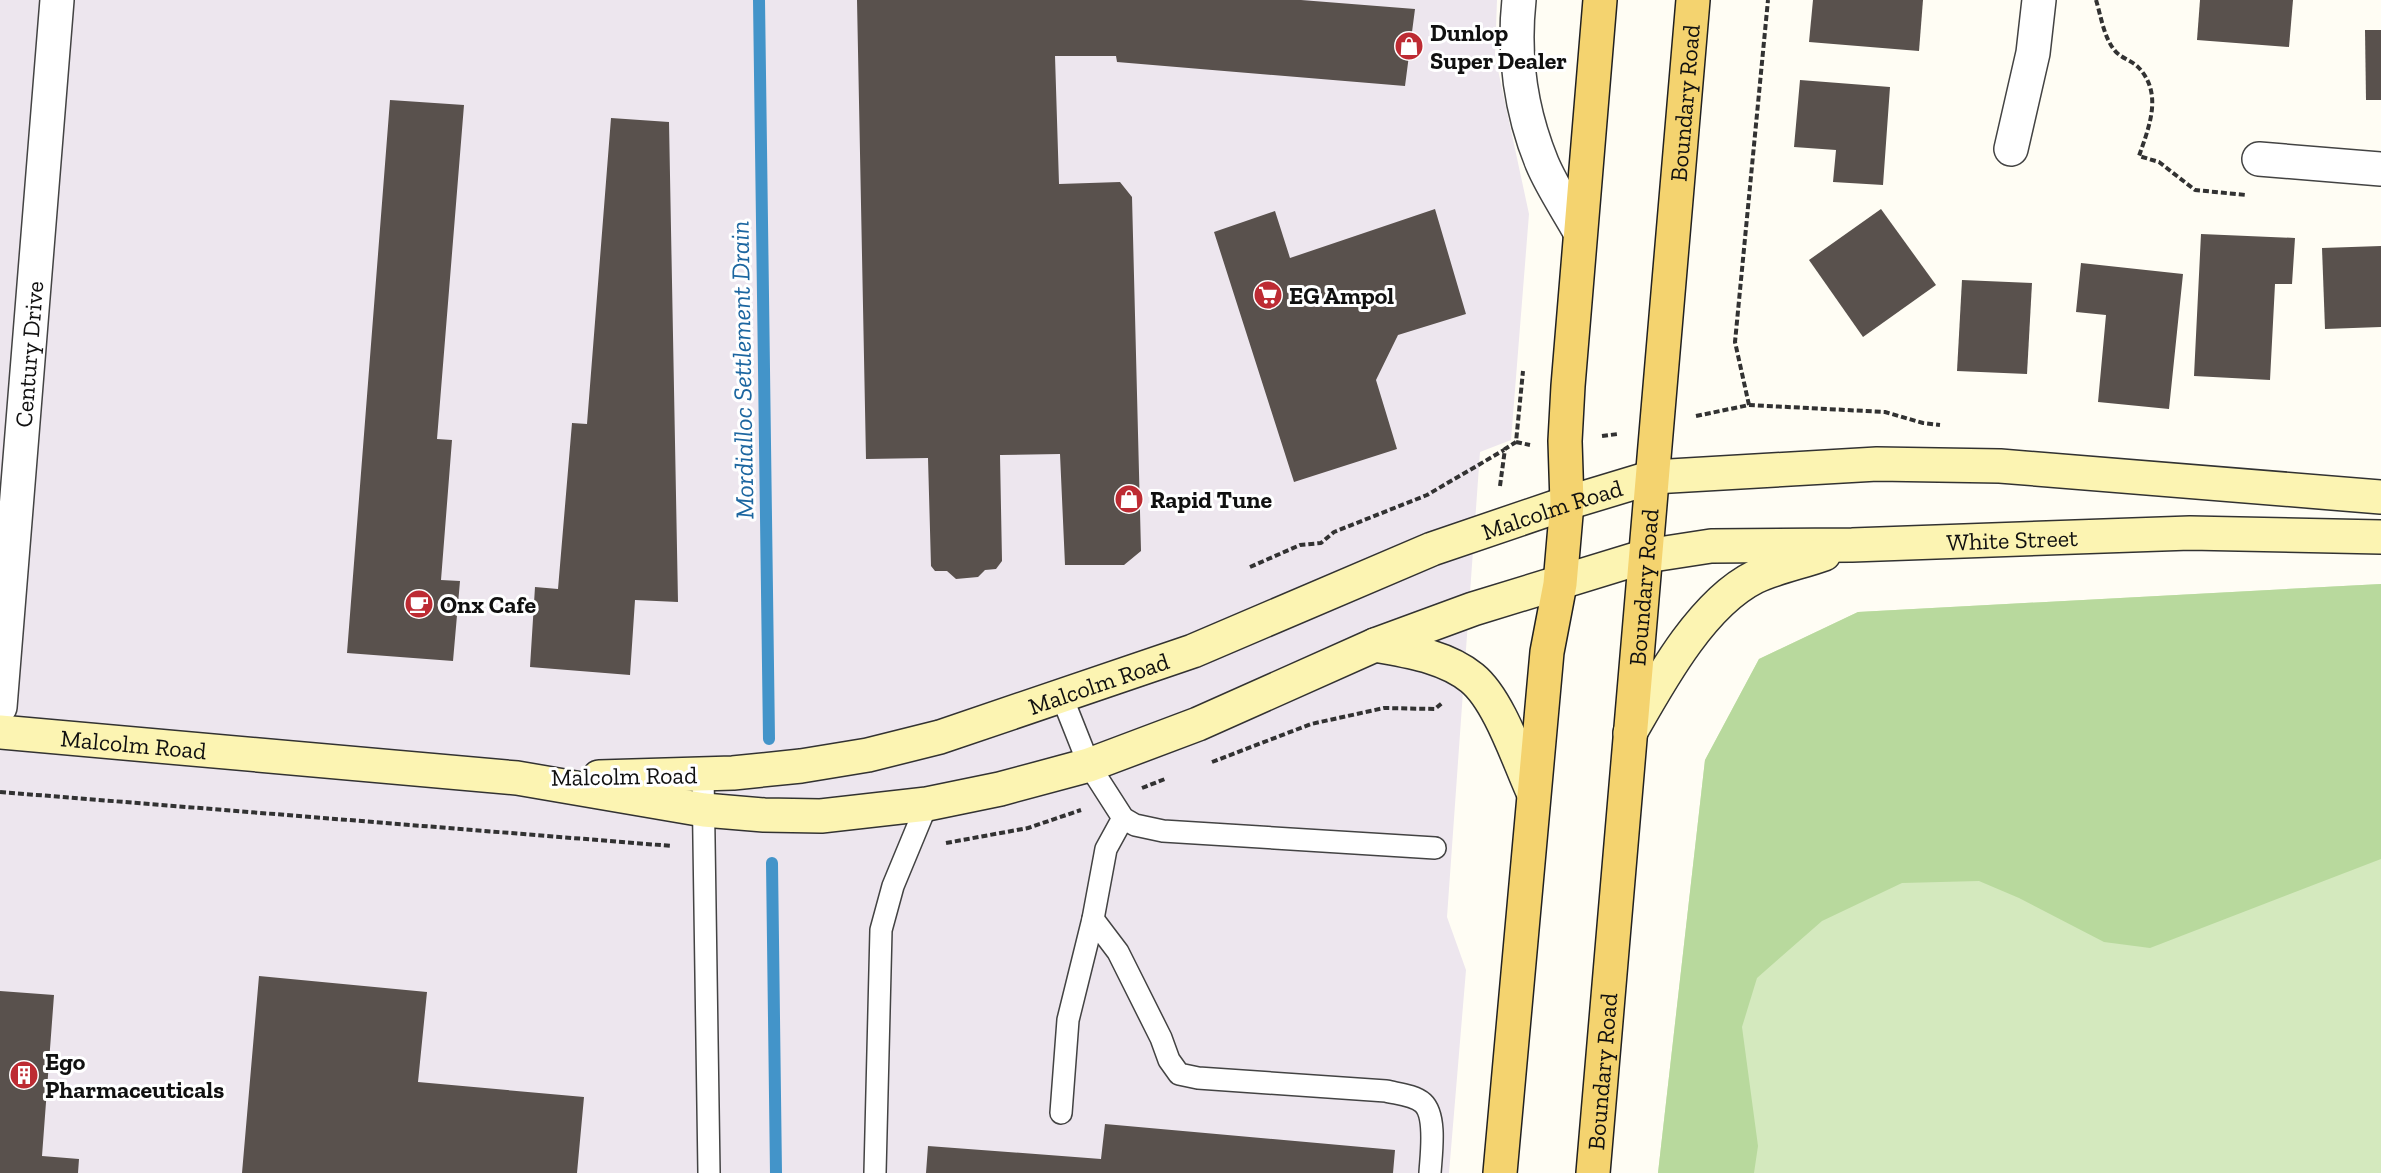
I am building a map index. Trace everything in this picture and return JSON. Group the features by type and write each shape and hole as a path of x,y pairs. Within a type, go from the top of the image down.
{"main road":[{"path":"1500,1173 1547,652 1560,584 1567,503 1565,441 1600,0"},
{"name":"Boundary Road","path":"1593,1173 1693,0"}],"street":[{"name":"Century Drive","path":"0,707 57,0"},
{"path":"1519,0 1517,50 1527,123 1543,165 1580,232"},
{"path":"2011,148 2033,53 2039,0"},
{"path":"2259,159 2381,169"},
{"path":"1653,477 1877,464 2000,466 2381,497"},
{"name":"Malcolm Road","path":"517,778 704,774 801,766 868,755 940,737 1193,651 1432,549 1567,503 1653,477"},
{"name":"White Street","path":"1646,556 1711,546 1852,545 2190,533 2381,537"},
{"path":"1630,733 1671,665 1717,603 1754,577 1852,545"},
{"name":"Malcolm Road","path":"0,732 517,778 704,810 764,815 821,816 927,804 1000,789 1089,765 1198,724 1375,645 1473,609 1646,556"},
{"path":"1375,645 1419,653 1449,664 1472,678 1495,707 1533,792"}],"lane":[{"path":"1062,697 1089,765 1123,818 1135,825 1164,831 1435,848"},
{"path":"704,774 709,1173"},
{"path":"875,1173 881,930 893,885 927,804"},
{"path":"1061,1113 1068,1020 1093,919 1106,849 1123,818"},
{"path":"1093,919 1118,952 1161,1038 1169,1060 1179,1074 1198,1078 1386,1091 1414,1098 1424,1104 1431,1118 1430,1173"}],"path":[{"path":"1749,405 1735,342 1768,0"},
{"path":"2096,0 2116,51 2141,70 2151,89 2153,106 2151,119 2139,156 2159,162 2195,190 2253,196"},
{"path":"1250,567 1300,545 1321,543 1334,532 1427,495 1505,449"}],"shaded area":[{"path":"0,0 1497,0 1495,56 1529,214 1511,440 1480,452 1447,917 1466,970 1449,1173 0,1173"}],"green space":[{"path":"2381,584 2381,1173 1658,1173 1705,760 1759,659 1858,612"},
{"path":"2381,584 2381,859 2150,948 2104,942 2019,898 1979,881 1902,883 1822,921 1757,978 1742,1027 1758,1146 1754,1173 1658,1173 1705,760 1759,659 1858,612"}],"building":[{"path":"857,0 1301,0 1415,9 1405,86 1117,62 1116,56 1055,56 1059,184 1120,182 1132,197 1141,551 1124,565 1065,565 1060,454 1000,455 1002,561 996,569 985,570 978,577 956,579 947,571 935,571 931,566 928,458 866,459"},
{"path":"1813,0 1923,0 1919,51 1809,42"},
{"path":"2200,0 2293,0 2289,47 2197,40"},
{"path":"2365,30 2381,30 2381,100 2366,100"},
{"path":"1800,80 1890,87 1883,185 1833,182 1836,150 1794,147"},
{"path":"390,100 464,105 437,439 452,440 441,580 460,581 453,661 347,653"},
{"path":"611,118 669,122 678,602 635,600 630,675 530,667 535,587 558,589 572,423 587,424"},
{"path":"1435,209 1466,314 1398,335 1376,380 1397,449 1294,482 1214,232 1275,211 1290,258"},
{"path":"1881,209 1936,285 1863,337 1809,260"},
{"path":"2201,234 2295,238 2292,284 2275,284 2270,380 2194,376"},
{"path":"2381,246 2381,327 2325,329 2322,248"},
{"path":"2081,263 2183,274 2169,409 2098,402 2106,315 2076,312"},
{"path":"1962,280 2032,283 2027,374 1957,371"},
{"path":"259,976 427,992 418,1082 584,1097 577,1173 242,1173"},
{"name":"Ego Pharmaceuticals","path":"0,991 54,995 42,1156 79,1159 78,1173 0,1173"},
{"path":"1105,1124 1395,1150 1393,1173 926,1173 928,1146 1101,1159"}],"waterway":[{"name":"Mordialloc Settlement Drain","path":"759,0 769,739"},
{"name":"Mordialloc Settlement Drain","path":"772,863 776,1173"}],"place":[{"name":"Dunlop Super Dealer","path":"1409,46"},
{"name":"EG Ampol","path":"1268,295"},
{"name":"Rapid Tune","path":"1129,499"},
{"name":"Onx Cafe","path":"419,604"},
{"name":"Ego Pharmaceuticals","path":"24,1075"}]}
